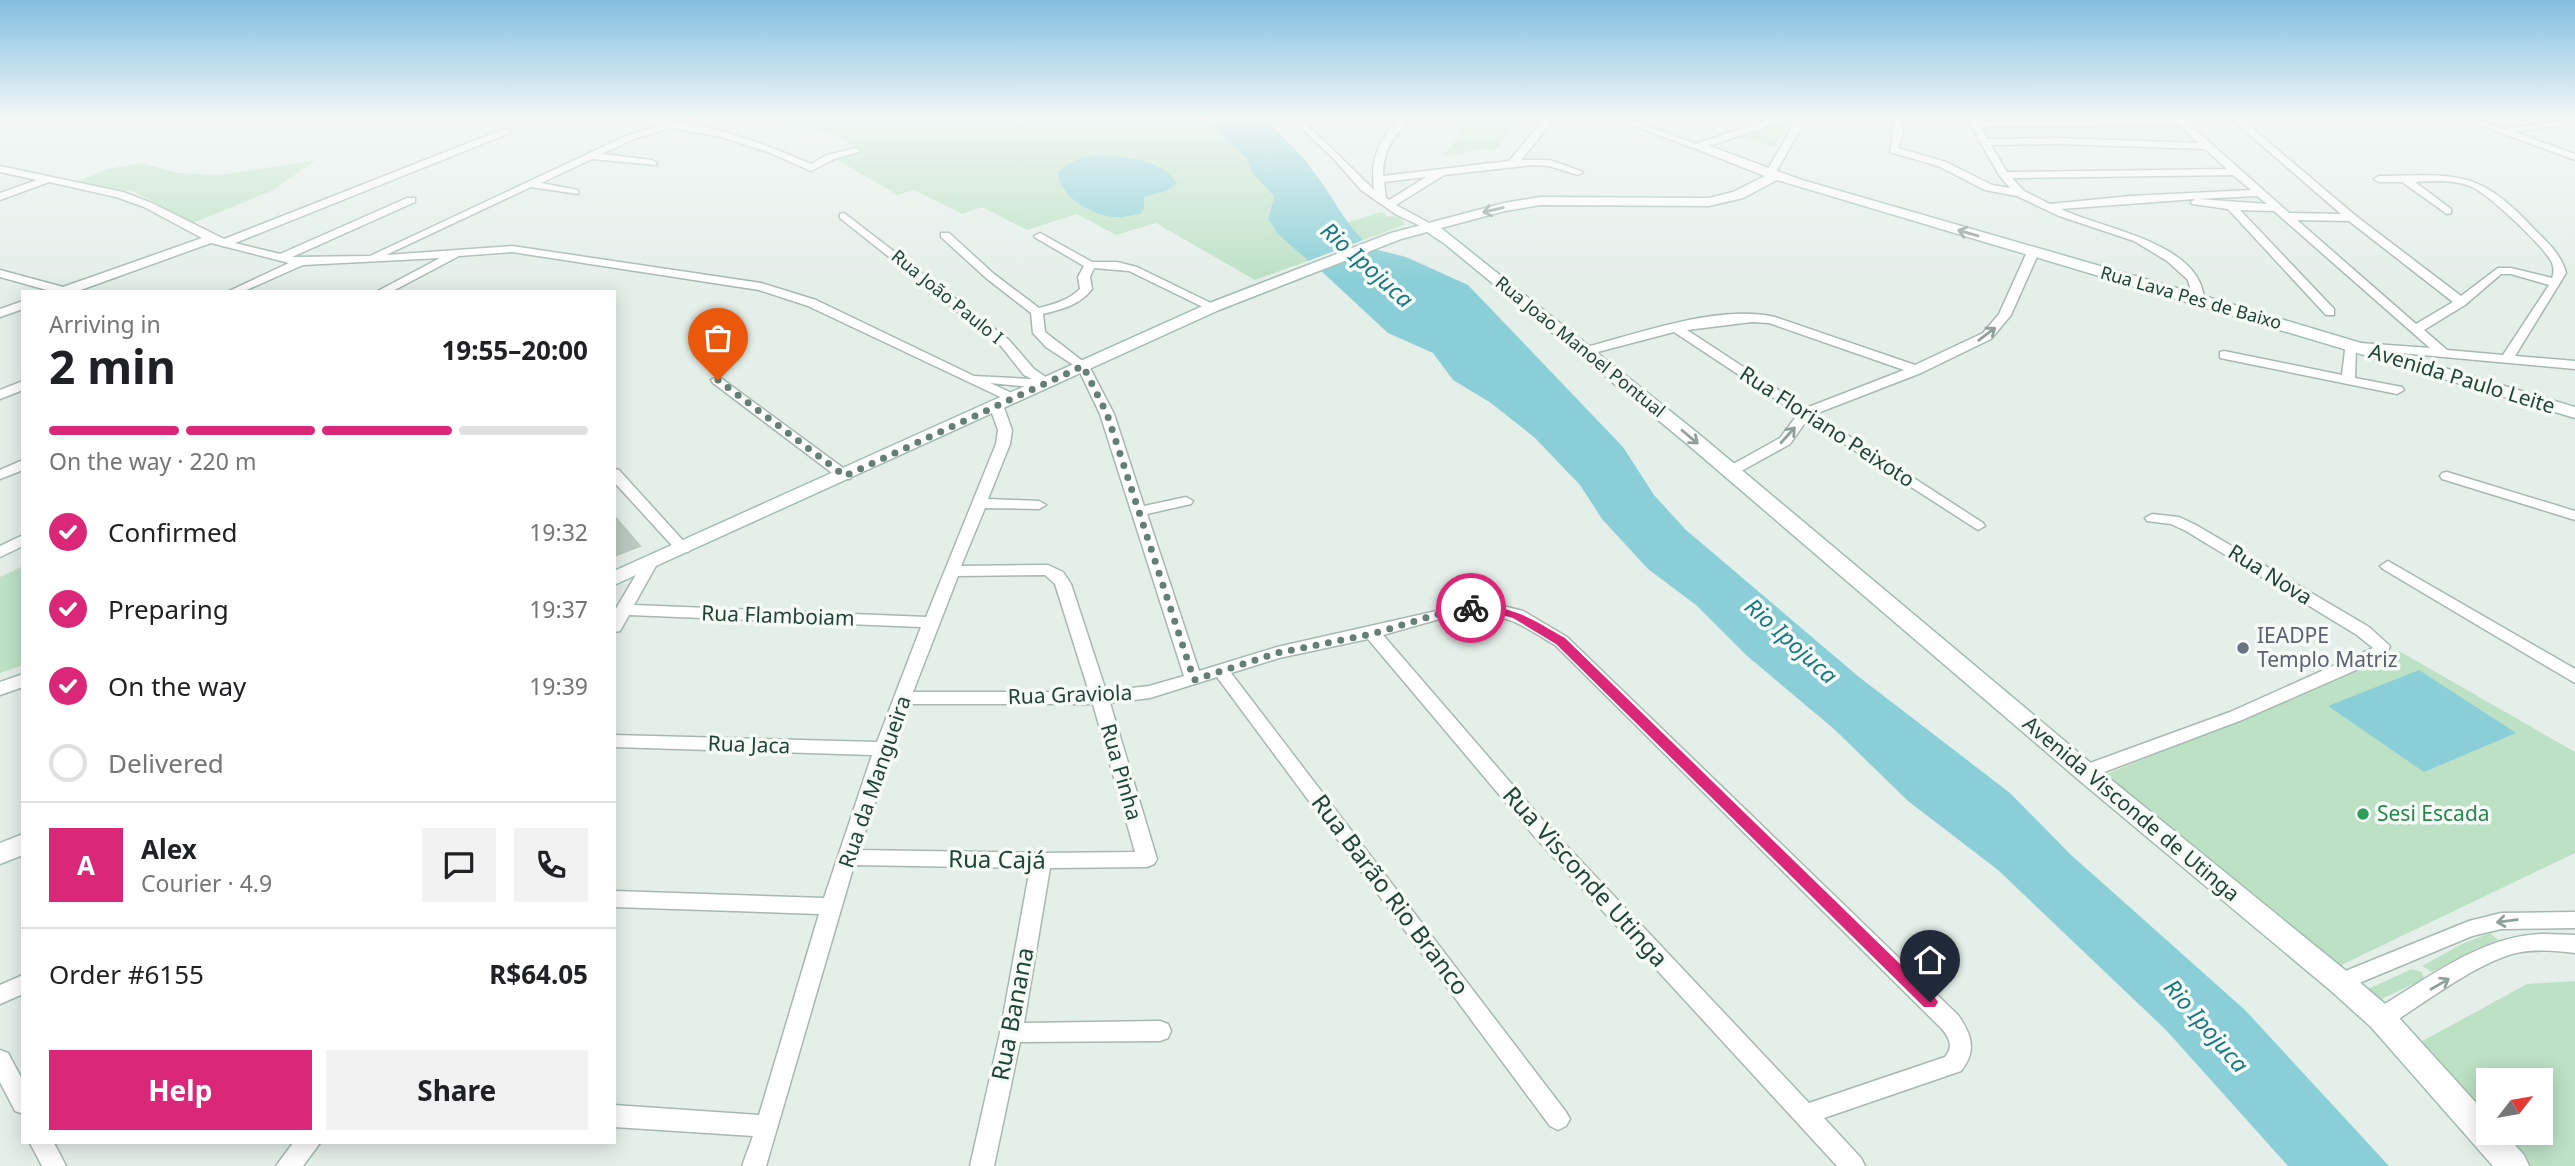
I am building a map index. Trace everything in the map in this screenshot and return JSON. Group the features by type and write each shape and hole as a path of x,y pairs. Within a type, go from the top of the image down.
{"street":[{"path":"12,171 134,199 211,239 280,258 301,261 366,260 490,249 532,251 784,292 970,377 1004,402"},
{"path":"225,243 405,171"},
{"path":"366,260 558,171"},
{"path":"1349,171 1357,181 1384,202 1427,226"},
{"path":"1376,171 1384,202"},
{"path":"1377,180 1445,171"},
{"name":"Rua Lava Pes de Baixo","path":"1763,171 2350,345"},
{"path":"616,578 1213,307 1378,242 1427,226 1540,201 1709,202 1738,195 1774,171"},
{"path":"1956,171 1984,186 2020,193 2047,207 2149,244 2192,278 2197,285 2198,299"},
{"path":"2002,171 2020,193"},
{"path":"2298,171 2352,218 2461,302"},
{"path":"1384,202 1441,172"},
{"path":"2004,175 2236,173 2444,354"},
{"path":"0,197 48,179"},
{"path":"2379,179 2458,179 2477,186 2502,201 2557,260 2560,273 2556,283 2507,359"},
{"path":"2406,179 2447,211"},
{"path":"531,184 574,192"},
{"path":"2047,207 2259,192"},
{"path":"2173,196 2202,204 2352,218"},
{"path":"280,258 411,200"},
{"path":"2231,206 2330,312"},
{"name":"Rua João Paulo I","path":"844,216 1005,342 1029,372 1044,383"},
{"name":"Rua Joao Manoel Pontual","path":"1427,226 1586,351 1731,471"},
{"path":"946,235 990,276 1037,312"},
{"path":"1040,236 1090,265 1117,265 1133,269 1213,307"},
{"path":"70,290 211,239"},
{"path":"386,290 462,251"},
{"path":"1731,471 1785,441 1805,413 1916,370 1973,344 1998,326 2033,252"},
{"path":"237,290 301,261"},
{"path":"1037,312 1073,300 1084,293 1084,277 1090,265"},
{"path":"2416,329 2461,302 2498,271 2511,271 2556,283"},
{"path":"0,272 58,290"},
{"path":"0,313 21,306"},
{"path":"1037,312 1037,327 1044,338 1083,366 1107,414 1141,511 1194,680"},
{"path":"1586,351 1740,317 1760,318 1916,370"},
{"name":"Rua Floriano Peixoto","path":"1677,329 1978,526"},
{"path":"2348,379 2350,345 2575,365"},
{"name":"Avenida Paulo Leite","path":"2350,345 2575,413"},
{"path":"2224,355 2397,390"},
{"path":"970,377 1044,383"},
{"path":"718,380 845,476"},
{"path":"0,394 21,386"},
{"name":"Rua da Mangueira","path":"754,1166 832,906 883,749 905,698 930,622 1003,444 1004,402"},
{"path":"4,473 21,465"},
{"name":"Avenida Visconde de Utinga","path":"1731,471 2085,772 2381,1018 2513,1166"},
{"path":"616,474 683,549"},
{"path":"2447,476 2575,516"},
{"path":"1141,511 1186,501"},
{"path":"979,503 1039,505"},
{"name":"Rua Nova","path":"2085,772 2236,716 2373,656 2380,652 2382,646 2363,631 2208,537 2174,520 2152,519"},
{"path":"0,552 21,541"},
{"path":"616,624 649,564"},
{"path":"2388,566 2575,677"},
{"name":"Rua Pinha","path":"953,571 1048,570 1057,575 1063,584 1100,698 1147,859"},
{"name":"Rua Graviola","path":"905,698 1100,698 1150,692 1317,643 1372,634 1442,613 1472,608 1495,609 1517,615 1561,641 1950,1021 1963,1046 1961,1055 1953,1064 1803,1115"},
{"name":"Rua Flamboiam","path":"625,610 930,622"},
{"name":"Rua Visconde Utinga","path":"1372,634 1541,831 1853,1166"},
{"name":"Rua Barão Rio Branco","path":"1221,671 1558,1119"},
{"path":"0,689 21,681"},
{"name":"Rua Jaca","path":"616,741 883,749"},
{"path":"0,854 21,845"},
{"name":"Rua Cajá","path":"848,857 1041,861 1147,859"},
{"name":"Rua Banana","path":"982,1166 1011,1033 1041,861"},
{"path":"616,899 832,906"},
{"path":"2340,982 2469,929 2501,921 2534,918 2575,920"},
{"path":"2381,1018 2490,954 2516,944 2575,944"},
{"path":"0,995 21,985"},
{"path":"1011,1033 1160,1031"},
{"path":"0,1060 21,1100"},
{"path":"616,1116 768,1126"},
{"path":"43,1144 54,1166"},
{"path":"288,1166 307,1144"}],"green space":[{"path":"101,171 172,171 220,175 243,171 300,171 273,190 188,225 158,204 132,191 73,183"},
{"path":"857,171 1252,171 1274,198 1268,219 1308,261 1255,280 1156,223 1116,235 1077,214 1027,230 982,207 962,214 914,190 897,195"},
{"path":"1382,212 1388,217 1400,218 1404,225 1363,240 1345,223"},
{"path":"21,567 21,666 0,673 0,577"},
{"name":"Sesi Escada","path":"2399,651 2575,752 2575,853 2333,969 2105,775"},
{"path":"2490,933 2498,940 2432,972 2422,966 2462,944"},
{"path":"2412,969 2422,972 2424,979 2381,999 2369,992 2370,988"},
{"path":"2575,981 2575,1166 2521,1166 2503,1145 2553,1145 2553,1068 2476,1068 2476,1114 2417,1044 2527,984"}],"water":[{"path":"1166,171 1177,184 1166,191 1144,197 1144,209 1140,214 1115,217 1094,212 1077,202 1064,189 1058,173"},
{"path":"1313,171 1363,240 1308,261 1278,234 1268,219 1274,197 1253,173"},
{"name":"Rio Ipojuca","path":"1374,249 1406,257 1468,285 1623,447 1654,495 1686,530 1859,677 2010,793 2070,854 2245,1010 2389,1166 2288,1166 2166,1030 1998,870 1908,801 1834,729 1746,655 1696,605 1648,569 1602,519 1580,485 1535,438 1491,403 1453,380 1433,353 1388,333 1319,269"},
{"path":"2419,670 2516,733 2424,772 2328,706"}],"building":[{"path":"616,518 640,546 616,555"}],"way so far":[{"path":"718,380 845,476 1083,366 1107,414 1141,511 1194,680 1277,653 1372,634 1442,613 1471,608"}],"place":[{"name":"IEADPE Templo Matriz","path":"2243,648"},
{"name":"Sesi Escada","path":"2363,814"}],"route":[{"path":"1471,608 1495,609 1517,615 1561,641 1930,1002"}]}
